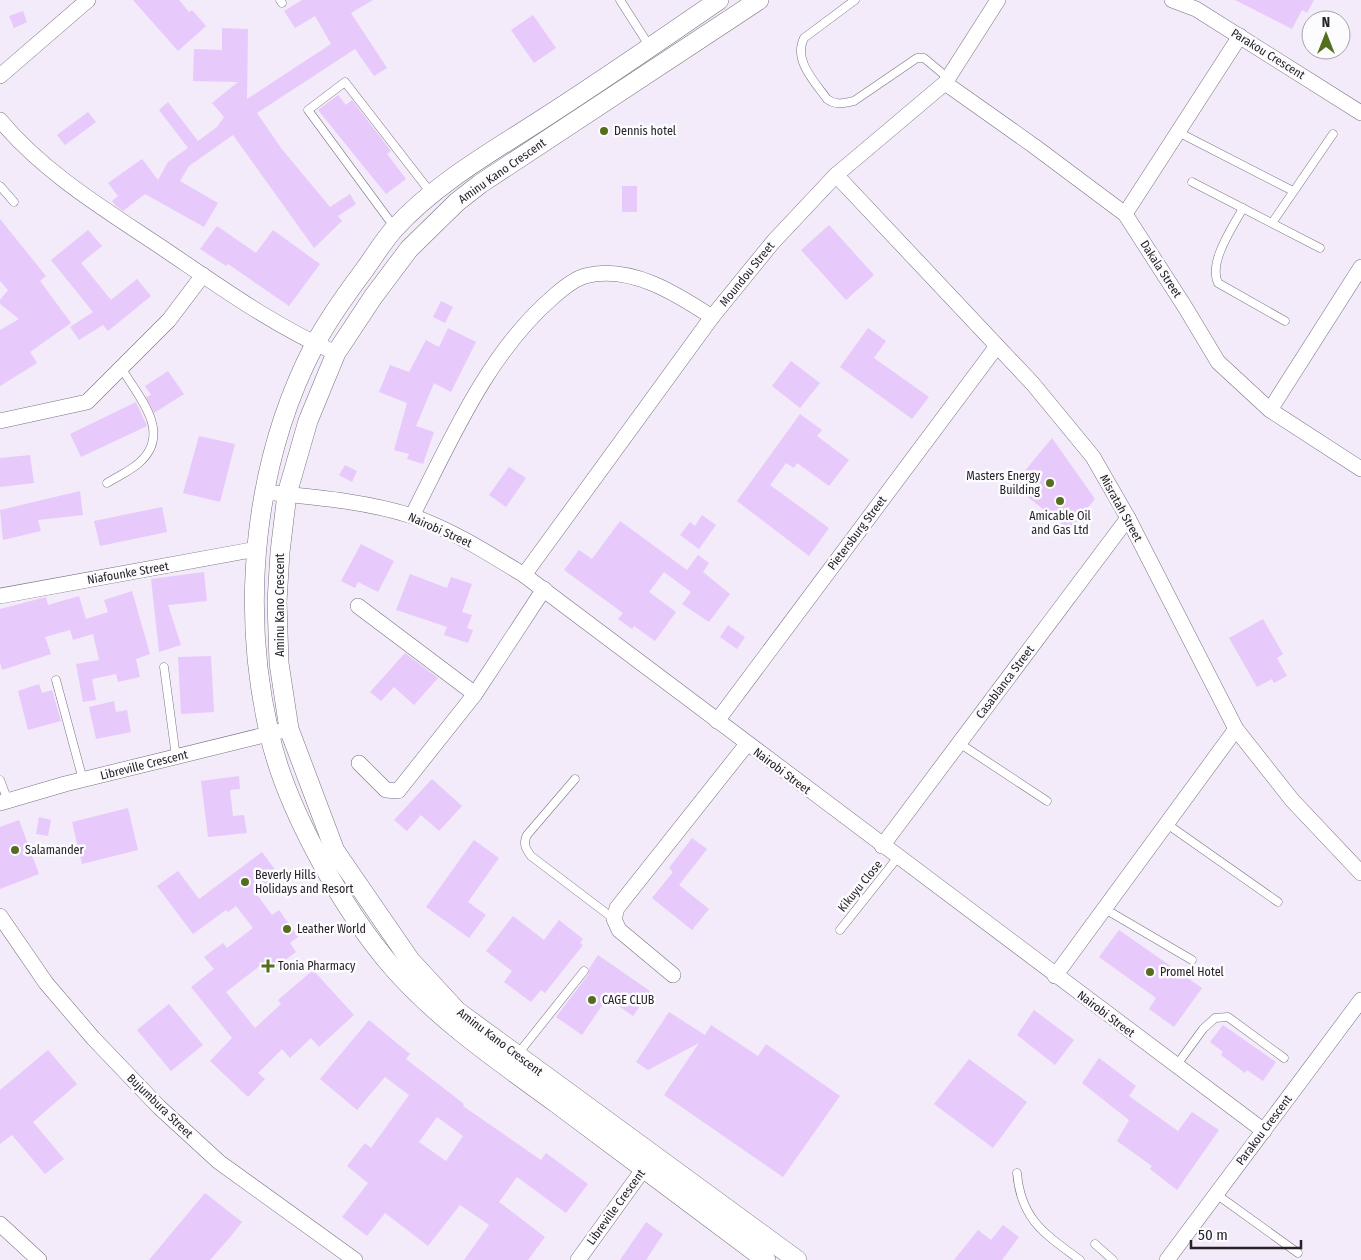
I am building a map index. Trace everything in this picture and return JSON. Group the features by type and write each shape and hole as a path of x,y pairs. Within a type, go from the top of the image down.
{"street":[{"path":"719,0 465,169 432,194 395,228 356,280 315,343 281,425 264,492 257,549 255,601 258,667 269,734 290,795 313,846 357,921 394,969 438,1012 486,1051 649,1161 766,1260"},
{"name":"Aminu Kano Crescent","path":"758,0 480,184 457,202 409,250 372,297 336,352 308,421 287,494 280,552 277,602 280,663 289,729 335,851 410,960 457,1011 517,1055 649,1161 797,1260"},
{"name":"Moundou Street","path":"524,575 712,317 773,242 836,175 947,80 998,0"},
{"name":"Parakou Crescent","path":"1172,0 1196,9 1361,114"},
{"path":"0,76 85,1"},
{"path":"1125,214 1240,36"},
{"name":"Dakala Street","path":"947,80 1125,214 1218,362 1270,410 1361,469"},
{"path":"0,120 45,167 256,310 315,343 336,352"},
{"name":"Misratah Street","path":"836,175 1033,384 1092,457 1128,518 1236,729 1292,800 1361,873"},
{"path":"1270,410 1361,267"},
{"path":"412,516 486,377 533,316 562,289 584,277 607,274 630,278 674,292 712,317"},
{"path":"0,421 87,402 169,320 203,275"},
{"name":"Pietersburg Street","path":"717,721 997,346"},
{"name":"Nairobi Street","path":"264,492 356,504 412,516 461,537 524,575 746,744 1264,1131"},
{"name":"Casablanca Street","path":"882,846 1128,518"},
{"name":"Niafounke Street","path":"0,596 257,549"},
{"path":"359,763 386,790 398,791 474,694 544,589"},
{"path":"358,606 474,694"},
{"name":"Libreville Crescent","path":"4,802 83,780 289,729"},
{"path":"1055,976 1236,729"},
{"path":"673,975 619,930 614,919 617,908 626,894 746,744"},
{"name":"Bujumbura Street","path":"0,916 46,983 93,1038 158,1107 219,1162 355,1260"},
{"name":"Parakou Crescent","path":"1167,1260 1264,1131 1356,1016 1361,1000"},
{"name":"Libreville Crescent","path":"578,1260 649,1161"},
{"path":"0,1224 39,1260"}],"lane":[{"path":"620,0 650,47"},
{"path":"855,0 804,38 800,45 799,54 803,63 827,99 832,103 842,104 854,101 917,58 924,58 947,80"},
{"path":"395,228 308,110 345,82 432,194"},
{"path":"1178,132 1293,191"},
{"path":"1272,223 1332,134"},
{"path":"1192,182 1320,248"},
{"path":"0,186 14,202"},
{"path":"1243,208 1216,263 1214,275 1218,283 1285,321"},
{"path":"107,483 142,461 153,445 156,431 149,412 122,368"},
{"path":"164,667 176,757"},
{"path":"56,680 83,780"},
{"path":"959,743 1047,801"},
{"path":"575,779 527,834 524,841 526,849 531,856 614,919"},
{"path":"0,780 4,802"},
{"path":"1167,824 1278,902"},
{"name":"Kikuyu Close","path":"840,930 898,858"},
{"path":"1105,909 1192,960"},
{"path":"517,1055 584,971"},
{"path":"1176,1066 1203,1028 1215,1018 1228,1017 1284,1058"},
{"path":"1017,1174 1019,1196 1044,1233 1080,1260"},
{"path":"1216,1194 1298,1253"},
{"path":"1095,1244 1113,1260"}],"building":[{"path":"133,0 179,0 189,12 192,10 206,26 178,51"},
{"path":"302,0 373,0 351,13 387,68 374,76 355,49 257,113 281,148 330,207 350,194 356,204 338,216 342,221 314,248 233,135 189,166 180,181 218,203 204,227 145,194 123,211 116,206 112,201 118,196 108,183 142,159 158,180 168,162 188,148 159,110 168,102 198,141 217,127 224,117 212,103 238,82 193,81 194,49 222,50 222,28 248,29 247,99 331,44 315,16 295,28 284,11"},
{"path":"1235,0 1314,0 1309,10 1301,10 1292,29"},
{"path":"23,11 27,22 14,28 9,16"},
{"path":"533,15 556,48 534,63 511,30"},
{"path":"338,95 346,105 352,100 391,151 387,154 406,179 386,194 318,110"},
{"path":"88,112 96,122 65,145 57,135"},
{"path":"622,186 637,186 637,212 622,212"},
{"path":"0,219 46,276 40,281 71,323 30,352 37,363 0,386 0,330 19,319 0,304 0,300 8,290 0,281"},
{"path":"829,225 874,275 846,300 801,250"},
{"path":"217,226 256,253 273,230 320,264 289,306 228,264 226,266 200,249"},
{"path":"88,230 102,246 81,263 111,300 137,279 151,296 108,331 103,325 79,340 70,327 93,312 51,260"},
{"path":"441,301 453,307 445,323 433,317"},
{"path":"448,328 476,342 451,392 434,383 416,426 434,432 423,464 407,459 409,454 394,450 407,403 379,392 390,365 409,372 426,340 439,347"},
{"path":"868,328 886,341 874,358 929,397 912,419 840,367"},
{"path":"791,361 820,383 800,408 772,386"},
{"path":"168,371 184,394 154,413 146,397 151,395 145,386"},
{"path":"136,402 147,426 81,457 70,434"},
{"path":"800,414 822,430 817,436 849,460 829,486 797,463 794,468 786,463 770,485 829,528 809,556 737,501"},
{"path":"199,436 235,444 220,502 183,493"},
{"name":"Masters Energy Building","path":"1052,438 1095,499 1069,530 1013,485"},
{"path":"30,455 34,483 0,487 0,458"},
{"path":"345,465 357,471 352,482 339,475"},
{"path":"509,467 526,478 506,507 489,495"},
{"path":"80,491 83,515 38,520 41,531 3,540 0,510"},
{"path":"162,507 167,532 100,546 94,521"},
{"path":"702,515 716,525 699,549 680,535 690,522 695,526"},
{"path":"620,521 687,570 698,555 709,563 703,572 730,594 709,622 682,604 691,592 664,572 649,592 676,612 655,641 634,626 632,629 618,619 623,613 564,570 579,550 592,559"},
{"path":"361,544 394,561 378,592 358,582 355,588 341,581"},
{"path":"204,572 207,601 168,605 181,645 159,652 151,579"},
{"path":"410,574 447,588 451,577 472,584 462,612 472,615 467,628 473,630 468,643 444,635 447,627 396,610"},
{"path":"132,591 150,654 136,659 140,677 118,682 116,674 92,679 96,700 83,702 76,664 99,660 93,634 73,640 70,630 45,637 51,654 2,670 0,662 0,609 46,597 48,605 79,596 86,619 108,612 104,600"},
{"path":"1263,619 1283,654 1277,658 1287,676 1274,683 1272,679 1257,687 1229,638"},
{"path":"728,625 745,637 737,649 720,637"},
{"path":"405,653 438,678 414,705 394,687 381,701 370,692"},
{"path":"211,656 214,712 181,714 178,657"},
{"path":"39,684 42,693 52,690 61,721 28,730 18,691"},
{"path":"114,701 116,712 127,710 131,732 96,739 89,707"},
{"path":"239,776 240,789 230,790 233,816 244,815 247,833 208,837 201,781"},
{"path":"432,779 462,806 439,831 421,815 407,831 394,820"},
{"path":"128,808 138,850 82,864 72,822"},
{"path":"39,817 51,820 48,836 36,834"},
{"name":"Salamander","path":"19,820 39,874 0,889 0,827"},
{"path":"692,838 707,849 679,885 709,909 692,930 652,898 673,872 669,868"},
{"path":"474,840 499,858 468,902 486,915 469,938 426,907"},
{"path":"262,852 279,875 255,892 272,915 279,910 298,937 290,943 296,952 268,973 262,964 226,992 255,1028 281,1004 278,1000 313,970 354,1015 319,1047 311,1038 290,1058 282,1049 258,1073 265,1079 248,1097 210,1061 232,1038 191,987 214,969 204,957 223,943 227,948 253,928 236,906 228,912 226,910 193,934 157,886 178,871 199,899"},
{"path":"513,916 544,940 559,920 583,939 580,943 583,945 545,993 541,990 531,1002 504,982 512,971 486,951"},
{"name":"Promel Hotel","path":"1119,930 1202,988 1174,1027 1149,1009 1156,998 1099,957"},
{"path":"598,955 650,991 633,1016 607,998 582,1035 556,1017 588,975 589,969"},
{"path":"169,1004 203,1045 171,1071 137,1030"},
{"path":"1034,1010 1074,1040 1055,1065 1017,1035"},
{"path":"669,1012 705,1035 711,1025 758,1056 766,1044 840,1096 783,1177 664,1095 699,1043 648,1070 636,1062"},
{"path":"369,1020 410,1054 406,1059 464,1104 463,1106 541,1160 546,1153 588,1184 566,1213 517,1177 499,1202 545,1237 528,1260 464,1260 489,1225 460,1205 428,1246 385,1213 367,1236 342,1217 368,1183 347,1166 365,1143 371,1148 409,1095 385,1077 357,1110 320,1079","holes":["437,1117 463,1136 446,1161 419,1142"]},
{"path":"1223,1025 1276,1062 1263,1081 1247,1070 1245,1073 1221,1055 1223,1052 1210,1042"},
{"path":"48,1050 77,1084 33,1122 64,1159 45,1174 12,1135 0,1144 0,1090"},
{"path":"1099,1058 1136,1086 1129,1096 1178,1131 1192,1112 1219,1130 1177,1190 1150,1169 1152,1166 1117,1141 1129,1120 1082,1083"},
{"path":"969,1059 1027,1102 993,1148 934,1104"},
{"path":"205,1193 242,1222 231,1236 210,1260 149,1260"},
{"path":"646,1222 663,1234 646,1260 620,1260"},
{"path":"1003,1225 1019,1237 1002,1260 954,1260 978,1230 991,1240"}],"place":[{"name":"Dennis hotel","path":"604,131"},
{"name":"Masters Energy Building","path":"1050,483"},
{"name":"Amicable Oil and Gas Ltd","path":"1060,501"},
{"name":"Salamander","path":"15,850"},
{"name":"Beverly Hills Holidays and Resort","path":"245,882"},
{"name":"Leather World","path":"287,929"},
{"name":"Tonia Pharmacy","path":"268,966"},
{"name":"Promel Hotel","path":"1150,972"},
{"name":"CAGE CLUB","path":"592,1000"}]}
